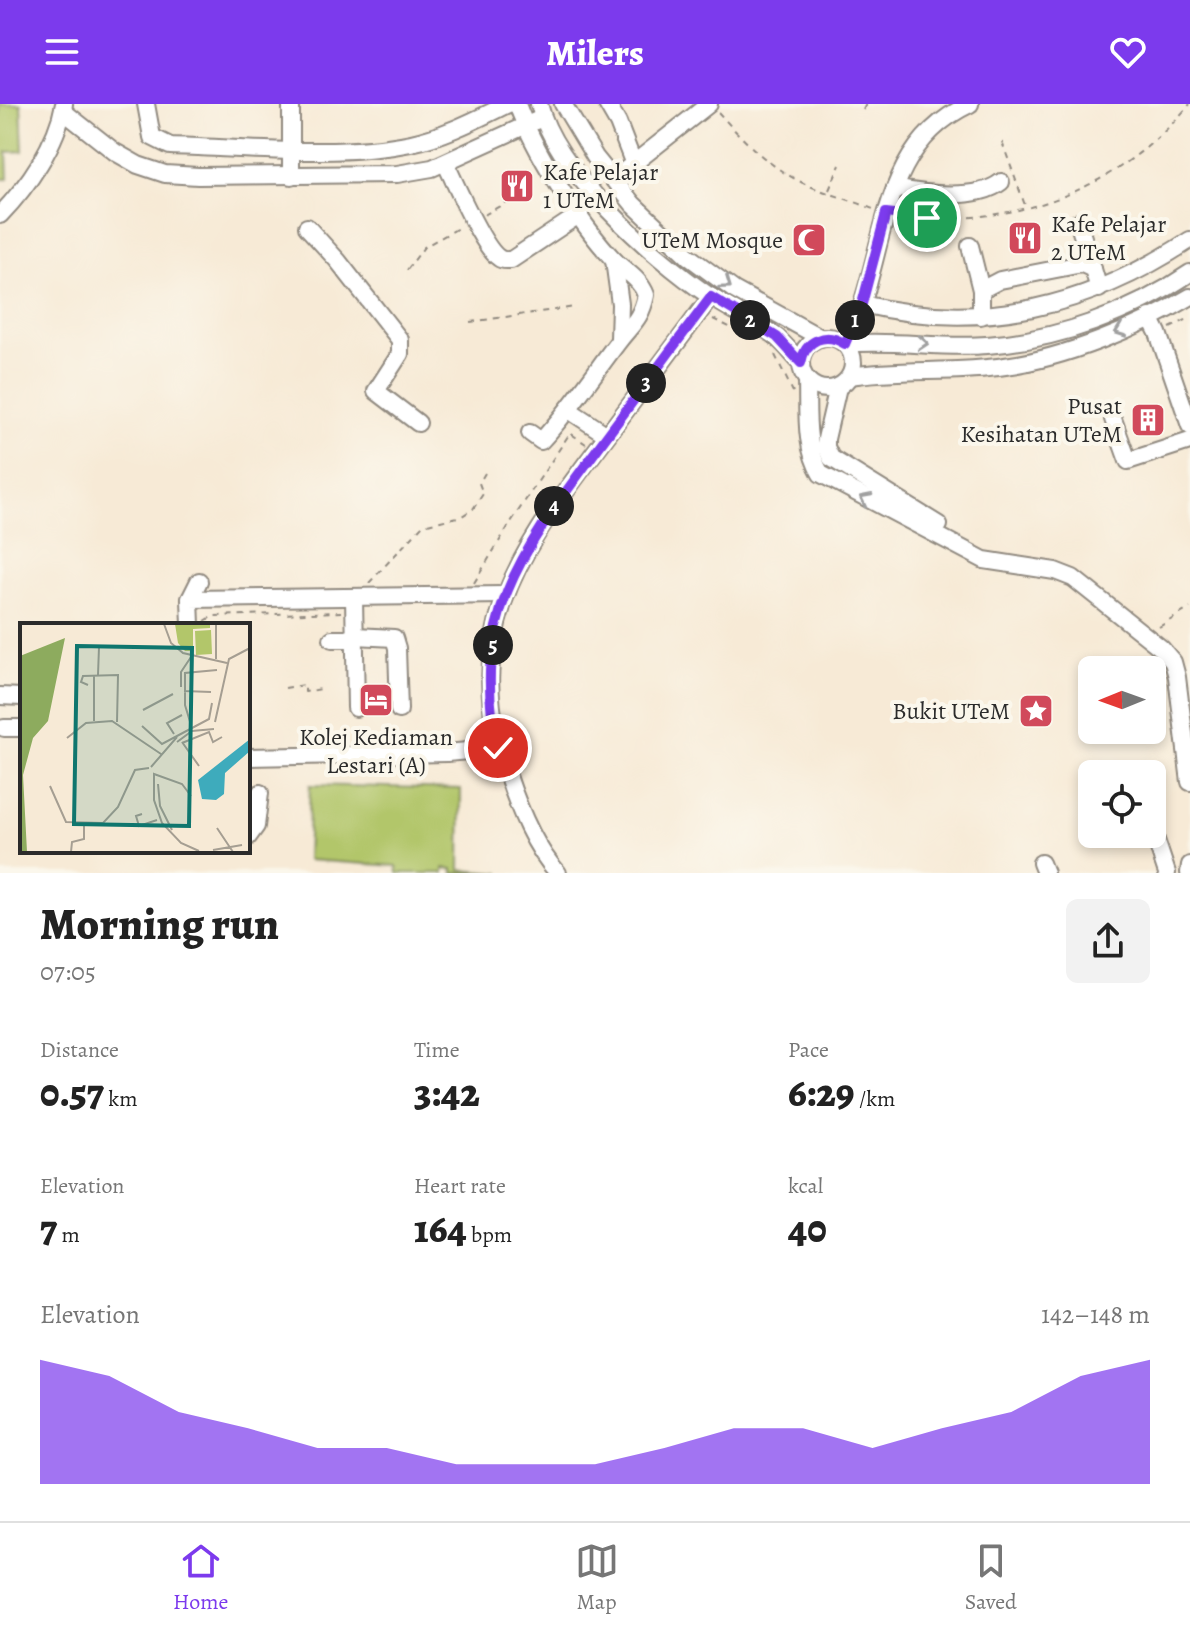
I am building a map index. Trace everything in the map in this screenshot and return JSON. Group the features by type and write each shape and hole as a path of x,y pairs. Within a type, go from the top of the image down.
{"street":[{"path":"146,104 152,137 170,146 291,150 380,148 414,143 462,127 508,104"},
{"path":"291,104 291,176"},
{"path":"517,104 525,126 580,214 614,260 641,282 646,295 638,320 619,339 569,410 541,441 530,433"},
{"path":"563,104 595,157 633,204 688,256 734,290 821,338"},
{"path":"607,104 633,162"},
{"path":"845,344 862,304 886,213 912,153 930,131 951,113 970,104"},
{"path":"614,179 712,106"},
{"path":"0,215 37,166 64,108 115,152 138,165 165,174 291,176 397,174 446,164 525,126 541,111 559,149 624,226 654,255 711,297 777,337 821,389 891,370 983,368 1029,362 1066,351 1190,297"},
{"path":"446,164 473,221 496,255 507,261 580,214"},
{"path":"895,188 921,194 958,194 993,188 1001,182"},
{"path":"1078,222 1099,289"},
{"path":"307,227 400,340 400,354 376,391 418,423"},
{"path":"862,304 919,315 981,316 1032,309 1099,289 1136,273 1190,240"},
{"path":"970,246 981,290 981,316"},
{"path":"614,260 620,304 619,339"},
{"path":"981,290 1000,280 1068,266 1082,264 1093,269"},
{"path":"1190,273 1125,309 1057,332 1018,341 986,345 898,341 845,344 830,337 821,338 807,347 804,372 812,460 821,474 984,560 1055,571 1073,578 1161,648 1173,662 1177,677 1190,782"},
{"path":"558,873 549,863 517,803 498,748 490,697 495,628 504,595 537,531 711,297"},
{"path":"1150,317 1190,426"},
{"path":"845,344 853,359 826,439 831,458 965,541 984,560"},
{"path":"569,410 607,435"},
{"path":"1113,419 1128,461 1190,441"},
{"path":"191,623 190,599 199,581"},
{"path":"190,599 351,604 504,595"},
{"path":"351,604 356,636 356,708"},
{"path":"332,639 356,636 394,638 399,710"},
{"path":"0,696 20,697"},
{"path":"4,728 20,728"},
{"path":"250,757 447,753 498,748"},
{"path":"250,834 256,826 260,793"},
{"path":"1159,848 1167,873"},
{"path":"1189,873 1190,865"}],"path":[{"path":"863,110 866,104"},
{"path":"712,106 743,140 775,166 803,183 886,213 943,219 1027,209 1084,189 1124,165 1161,136 1190,104"},
{"path":"1002,142 1027,209"},
{"path":"828,191 840,165"},
{"path":"407,270 424,247 507,202"},
{"path":"470,322 575,307"},
{"path":"1163,331 1190,318"},
{"path":"205,623 213,616 351,604 423,525 462,516 473,509 483,494 479,483 485,473"},
{"path":"1159,627 1190,608"},
{"path":"285,688 305,685 305,692 321,689"}],"green space":[{"path":"0,104 21,104 23,151 7,152 8,179 0,179"},
{"path":"310,785 461,789 460,870 501,873 453,873 453,869 444,868 444,873 398,873 397,866 307,860"}],"place":[{"name":"Kafe Pelajar 1 UTeM","path":"517,186"},
{"name":"Kafe Pelajar 2 UTeM","path":"1025,238"},
{"name":"UTeM Mosque","path":"809,240"},
{"name":"Pusat Kesihatan UTeM","path":"1148,420"},
{"name":"Kolej Kediaman Lestari (A)","path":"376,700"},
{"name":"Bukit UTeM","path":"1036,711"}],"route":[{"path":"498,748 490,697 490,665 495,628 504,595 515,571 552,508 711,297 777,337 801,363 807,347 821,338 838,339 845,344 862,304 886,213 927,218"}]}
